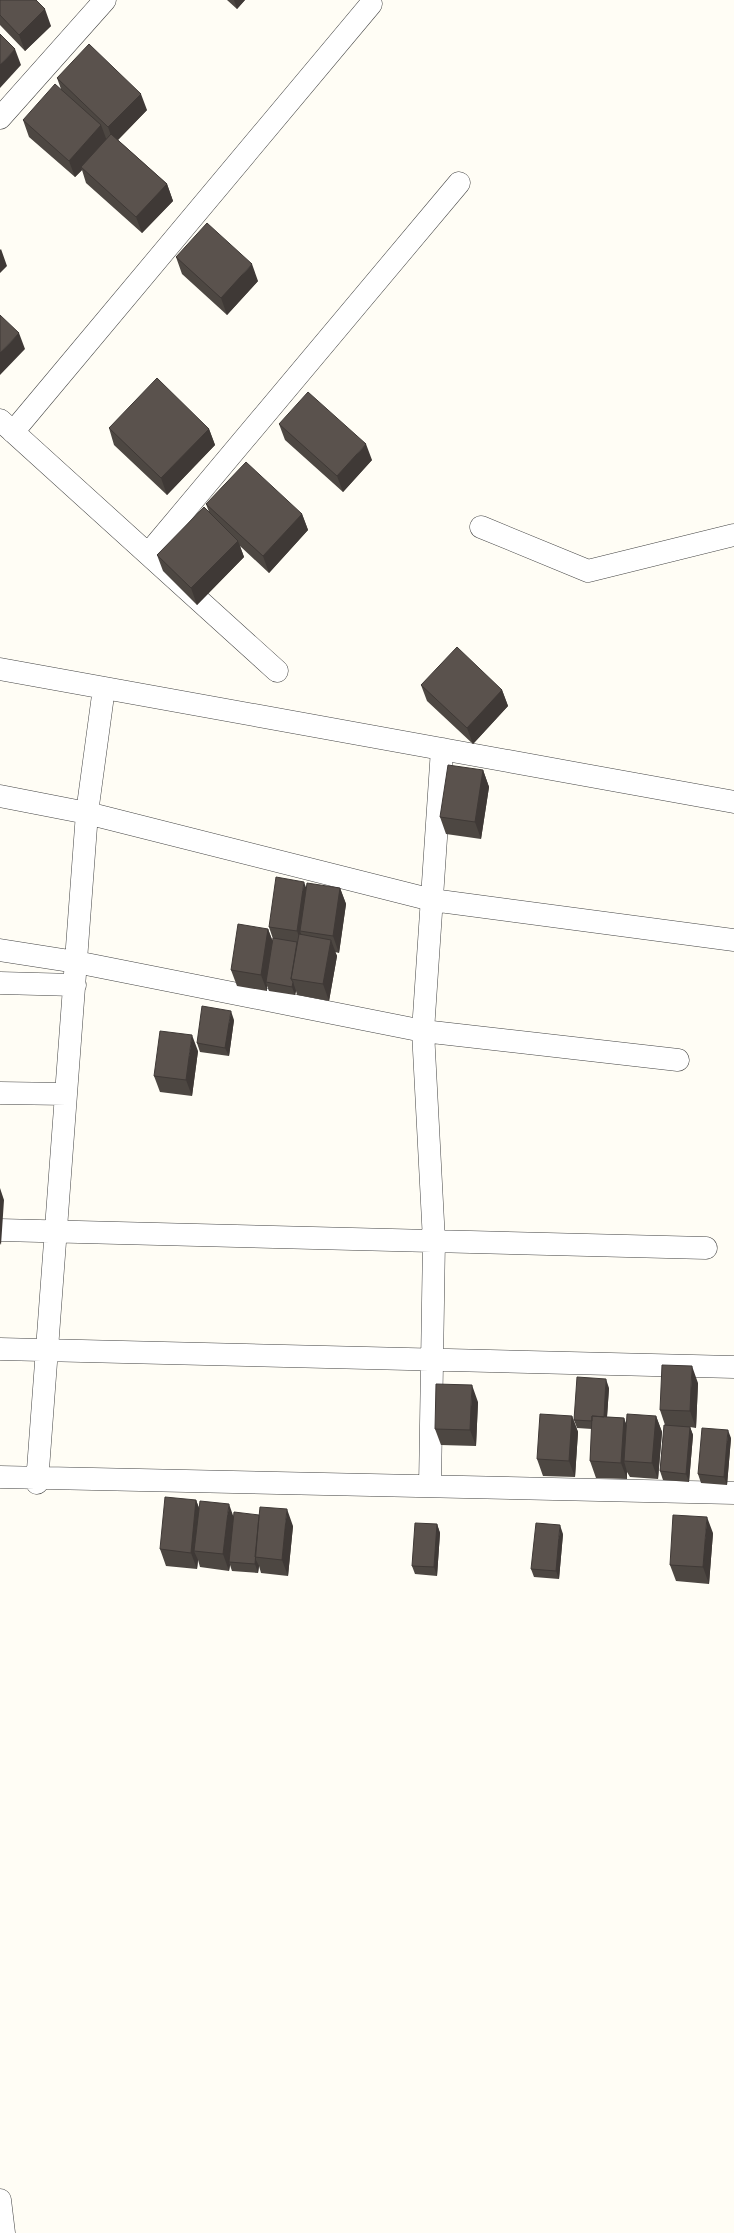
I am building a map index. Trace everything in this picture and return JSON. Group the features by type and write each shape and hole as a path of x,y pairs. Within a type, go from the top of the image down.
{"street":[{"path":"0,118 105,0"},
{"path":"277,671 6,426 371,4"},
{"path":"148,554 459,183"},
{"path":"481,527 588,571 734,535"},
{"path":"0,669 734,802"},
{"path":"37,1480 87,813 104,688"},
{"path":"430,1486 434,1241 423,1031 442,749"},
{"path":"0,796 87,813 432,900 734,940"},
{"path":"0,950 76,962 423,1031 678,1060"},
{"path":"0,983 74,984"},
{"path":"0,1093 66,1094"},
{"path":"0,1230 706,1248"},
{"path":"0,1349 734,1366"},
{"path":"0,1477 37,1480 430,1486 734,1493"},
{"path":"0,2200 4,2233"}],"building":[{"path":"0,0 36,0 45,9 19,35 0,15"},
{"path":"0,34 15,49 0,65"},
{"path":"89,44 141,94 108,127 57,78"},
{"path":"55,84 101,125 69,161 23,120"},
{"path":"111,134 167,184 136,217 81,167"},
{"path":"207,223 252,264 221,298 176,257"},
{"path":"0,315 19,333 0,353"},
{"path":"157,378 209,429 161,478 109,428"},
{"path":"308,392 366,444 337,476 279,424"},
{"path":"246,462 302,514 263,556 206,504"},
{"path":"204,507 238,541 191,588 157,555"},
{"path":"457,647 502,690 467,728 421,685"},
{"path":"448,765 483,770 475,822 440,817"},
{"path":"276,877 304,882 297,931 269,927"},
{"path":"307,883 340,888 333,936 300,931"},
{"path":"238,924 268,929 261,975 231,970"},
{"path":"299,934 331,940 323,984 291,979"},
{"path":"273,938 297,942 291,979 293,982 292,987 266,982"},
{"path":"202,1006 231,1011 225,1048 197,1043"},
{"path":"160,1031 192,1035 186,1080 154,1076"},
{"path":"662,1365 692,1366 690,1411 660,1410"},
{"path":"577,1377 606,1379 604,1417 592,1416 592,1421 574,1420"},
{"path":"436,1384 472,1385 470,1430 435,1429"},
{"path":"540,1414 572,1416 569,1461 537,1459"},
{"path":"627,1414 656,1416 652,1463 624,1461"},
{"path":"592,1416 624,1418 621,1463 590,1461"},
{"path":"664,1425 690,1427 686,1474 660,1471"},
{"path":"702,1428 728,1430 724,1477 698,1474"},
{"path":"165,1497 196,1500 191,1553 160,1549"},
{"path":"200,1501 229,1504 223,1554 194,1551"},
{"path":"260,1507 287,1509 282,1560 255,1557"},
{"path":"234,1512 259,1515 255,1564 229,1562"},
{"path":"673,1515 707,1517 703,1567 670,1565"},
{"path":"415,1523 437,1524 434,1567 412,1566"},
{"path":"536,1523 560,1525 556,1571 531,1569"}]}
